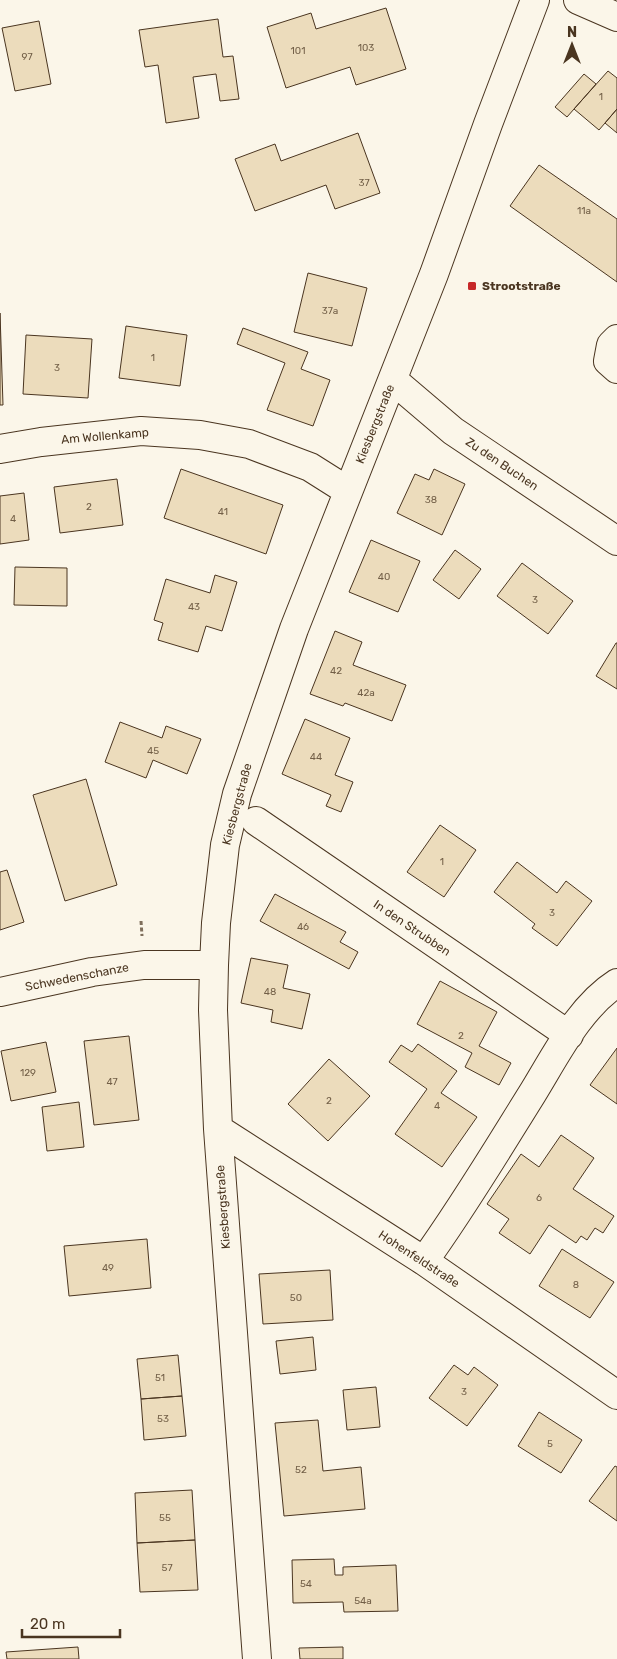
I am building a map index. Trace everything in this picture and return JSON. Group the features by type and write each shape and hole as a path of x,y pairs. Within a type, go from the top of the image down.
{"street":[{"name":"Kiesbergstraße","path":"257,1659 218,1129 213,1010 216,923 225,845 238,794 294,629 393,380 535,0"},
{"path":"578,0 617,17"},
{"path":"617,339 611,345 608,361 617,369"},
{"name":"Zu den Buchen","path":"393,380 453,431 617,542"},
{"name":"Am Wollenkamp","path":"0,449 41,442 141,431 200,434 249,444 310,467 348,491"},
{"name":"In den Strubben","path":"256,821 569,1035"},
{"name":"Schwedenschanze","path":"0,992 92,972 144,965 214,965"},
{"path":"424,1261 569,1035 595,1000 617,983"},
{"name":"Hohenfeldstraße","path":"218,1129 424,1261 617,1394"}],"building":[{"path":"386,8 406,69 356,85 350,67 286,88 267,27 311,13 316,29"},
{"path":"218,19 223,57 233,56 239,99 220,101 216,74 193,77 199,118 166,123 158,65 145,67 139,30"},
{"path":"39,21 51,84 15,91 2,28"},
{"path":"608,71 617,78 617,109 599,130 574,109"},
{"path":"584,74 596,84 567,117 555,107"},
{"path":"617,109 617,133 605,123"},
{"path":"358,133 380,193 335,209 326,185 255,211 235,159 275,144 281,161"},
{"path":"539,165 617,219 617,282 510,206"},
{"path":"308,273 367,288 352,346 294,332"},
{"path":"0,313 3,405 0,405"},
{"path":"126,326 187,335 180,386 119,378"},
{"path":"243,328 308,352 301,369 330,380 313,426 267,410 285,363 237,344"},
{"path":"26,335 92,339 88,398 23,394"},
{"path":"181,469 283,505 266,554 164,518"},
{"path":"434,469 465,484 442,535 397,513 415,474 429,480"},
{"path":"117,479 123,525 60,533 54,487"},
{"path":"24,493 29,540 0,544 0,496"},
{"path":"371,540 420,561 398,612 349,592"},
{"path":"455,550 481,569 459,599 433,580"},
{"path":"522,563 573,601 548,634 497,596"},
{"path":"15,567 67,568 67,606 14,605"},
{"path":"215,575 237,582 222,631 206,626 198,652 158,640 163,623 154,620 166,579 210,593"},
{"path":"335,631 362,642 353,665 406,685 392,721 345,703 343,706 310,694"},
{"path":"617,643 617,689 596,676"},
{"path":"305,719 350,738 335,775 353,782 341,812 326,806 331,795 282,774"},
{"path":"120,722 162,738 166,726 201,739 187,774 153,760 146,778 105,762"},
{"path":"86,779 117,885 65,901 33,795"},
{"path":"440,825 476,850 444,897 407,872"},
{"path":"517,862 557,893 566,881 592,901 557,946 532,928 535,924 494,892"},
{"path":"7,870 24,922 0,930 0,872"},
{"path":"275,894 346,932 340,942 358,952 349,969 260,921"},
{"path":"251,958 288,965 283,988 310,994 302,1029 271,1022 273,1010 241,1003"},
{"path":"440,981 497,1012 479,1046 511,1063 499,1085 465,1067 472,1053 417,1024"},
{"path":"129,1036 139,1120 94,1125 84,1041"},
{"path":"46,1042 56,1092 11,1101 1,1051"},
{"path":"418,1044 457,1071 441,1093 477,1117 442,1167 395,1134 427,1089 389,1062 401,1045 412,1052"},
{"path":"617,1048 617,1104 590,1085"},
{"path":"329,1059 370,1096 328,1141 288,1104"},
{"path":"79,1102 84,1147 47,1151 42,1107"},
{"path":"561,1135 594,1158 573,1189 614,1216 603,1233 595,1228 587,1240 581,1236 576,1243 549,1225 530,1254 499,1233 509,1219 487,1204 521,1154 539,1167"},
{"path":"147,1239 151,1288 69,1296 64,1246"},
{"path":"562,1249 614,1282 590,1318 539,1286"},
{"path":"330,1270 333,1320 263,1324 259,1274"},
{"path":"313,1337 316,1370 280,1374 276,1341"},
{"path":"178,1355 182,1396 141,1399 137,1359"},
{"path":"454,1365 468,1375 474,1367 498,1385 467,1426 429,1398"},
{"path":"376,1387 380,1427 347,1430 343,1390"},
{"path":"182,1396 186,1436 144,1440 141,1399"},
{"path":"539,1412 582,1440 561,1473 518,1446"},
{"path":"318,1420 323,1471 361,1467 365,1509 284,1516 275,1423"},
{"path":"615,1466 617,1467 617,1521 589,1501"},
{"path":"192,1490 195,1540 137,1543 135,1493"},
{"path":"195,1540 198,1590 140,1592 137,1543"},
{"path":"334,1559 335,1575 343,1575 343,1567 396,1565 398,1611 344,1612 343,1602 293,1603 292,1560"},
{"path":"78,1647 79,1659 7,1659 6,1652"},
{"path":"343,1647 343,1659 300,1659 299,1648"}],"place":[{"name":"Strootstraße","path":"472,286"}]}
